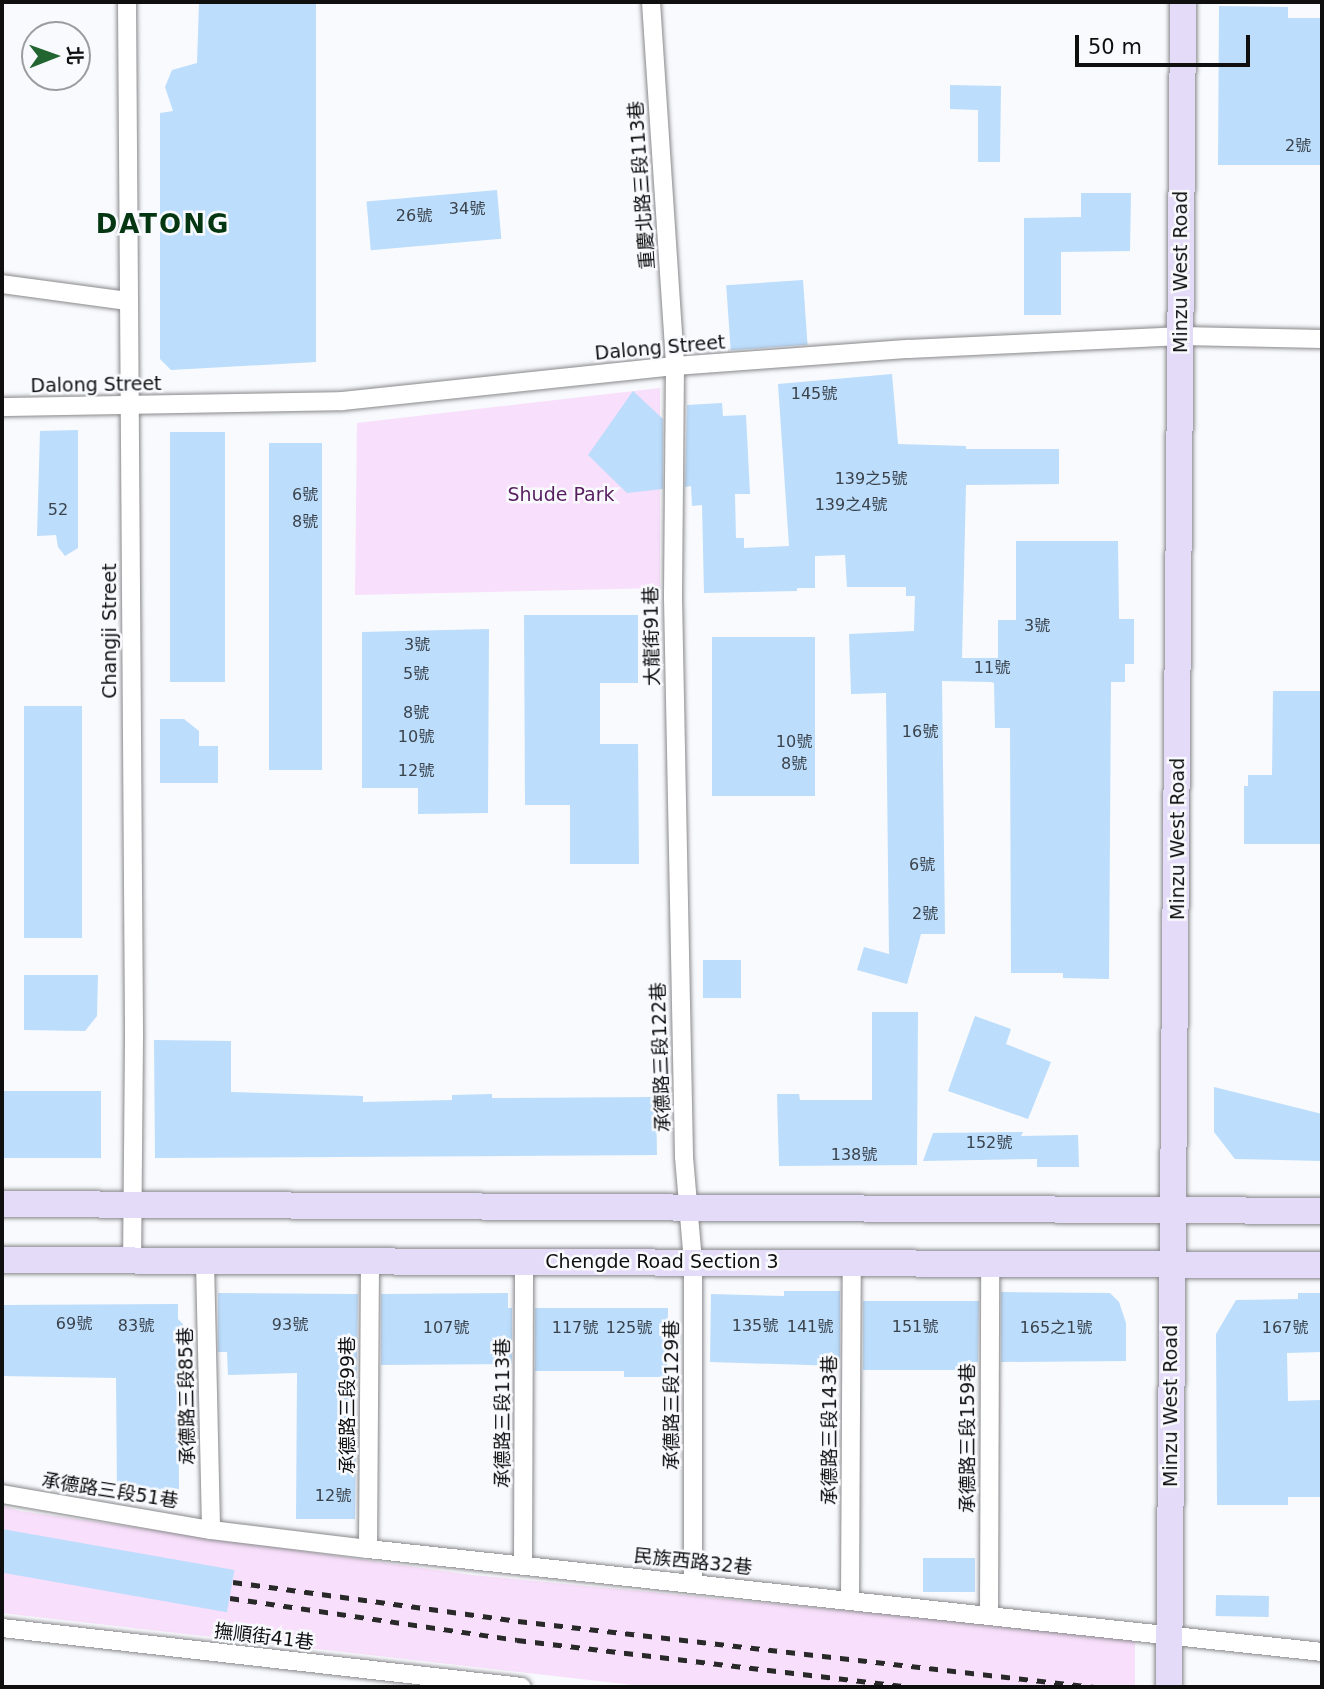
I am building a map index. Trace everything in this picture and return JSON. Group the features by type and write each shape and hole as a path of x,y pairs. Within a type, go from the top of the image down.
{"main road":[{"name":"Minzu West Road","path":"1172,1684 1171,1264 1174,1209 1183,2"},
{"path":"2,1204 134,1202 1322,1211"},
{"name":"Chengde Road Section 3","path":"2,1260 852,1261 1322,1265"}],"street":[{"name":"Changji Street","path":"127,2 134,1202 132,1261"},
{"name":"重慶北路三段113巷","path":"651,2 675,366"},
{"path":"2,284 128,301"},
{"name":"Dalong Street","path":"2,408 342,401 675,366 909,349 1181,337 1322,339"},
{"name":"大龍街91巷","path":"675,366 673,598 677,906"},
{"name":"承德路三段122巷","path":"677,906 687,1207"},
{"name":"承德路三段129巷","path":"687,1207 694,1261 693,1583"},
{"name":"承德路三段99巷","path":"369,1549 370,1261"},
{"name":"承德路三段143巷","path":"850,1600 852,1261"},
{"name":"承德路三段85巷","path":"205,1262 211,1530"},
{"name":"承德路三段113巷","path":"523,1565 524,1262"},
{"name":"承德路三段159巷","path":"989,1614 990,1262"},
{"name":"承德路三段51巷","path":"2,1494 211,1530"},
{"name":"民族西路32巷","path":"211,1530 1322,1652"},
{"name":"撫順街41巷","path":"2,1628 522,1687"}],"green space":[{"name":"Shude Park","path":"660,388 660,588 355,595 357,423"},
{"path":"2,1506 20,1511 472,1575 1135,1638 1135,1687 651,1687 2,1613"}],"building":[{"path":"199,2 316,2 316,362 171,370 160,359 160,113 173,111 165,87 172,70 197,63"},
{"path":"1219,6 1288,7 1288,18 1322,18 1322,165 1218,165"},
{"path":"950,85 1001,86 1000,162 978,162 978,110 950,109"},
{"path":"497,190 501,239 371,250 366,201"},
{"path":"1081,193 1131,193 1130,251 1061,252 1061,315 1024,315 1024,218 1081,217"},
{"path":"803,280 808,345 731,350 726,285"},
{"path":"892,374 898,444 966,446 966,449 1059,449 1059,484 966,485 962,658 998,658 998,620 1016,620 1016,541 1118,541 1119,619 1134,619 1134,664 1125,664 1125,682 1111,682 1109,979 1063,978 1063,973 1011,973 1010,728 995,728 994,683 991,682 942,681 945,934 921,934 907,984 857,970 864,947 889,954 886,693 851,694 849,634 914,631 915,596 906,596 906,587 847,587 845,555 815,556 815,588 797,588 797,591 704,593 702,505 692,506 691,486 685,487 687,405 722,403 723,416 746,415 750,494 735,494 736,538 744,538 744,548 789,546 778,384"},
{"path":"633,391 663,419 663,489 627,493 588,455"},
{"path":"78,430 78,548 65,556 58,547 56,535 37,536 40,431"},
{"path":"170,432 225,432 225,682 170,682"},
{"path":"269,443 322,443 322,770 269,770"},
{"path":"524,615 638,615 638,683 600,683 600,744 638,744 639,864 570,864 570,805 525,805"},
{"path":"489,629 488,813 418,814 418,788 362,788 362,632"},
{"path":"712,637 815,637 815,796 712,796"},
{"path":"1273,691 1322,691 1322,844 1244,844 1244,786 1248,786 1248,775 1272,775"},
{"path":"24,706 82,706 82,938 24,938"},
{"path":"160,719 184,719 199,731 199,746 218,746 218,783 160,783"},
{"path":"703,960 741,960 741,998 703,998"},
{"path":"24,975 98,975 97,1016 85,1031 24,1030"},
{"path":"872,1012 918,1012 917,1165 779,1166 777,1094 799,1094 800,1100 872,1100"},
{"path":"975,1016 1011,1029 1006,1044 1051,1062 1028,1119 948,1091"},
{"path":"154,1040 231,1041 231,1092 363,1096 363,1102 452,1100 452,1095 492,1094 492,1098 656,1097 657,1155 155,1158"},
{"path":"1214,1087 1322,1114 1322,1161 1235,1159 1214,1132"},
{"path":"2,1091 101,1091 101,1158 2,1158"},
{"path":"1023,1132 1021,1136 1078,1135 1079,1167 1037,1167 1037,1159 923,1161 933,1133"},
{"path":"784,1291 840,1291 840,1366 710,1362 711,1294 784,1296"},
{"path":"1001,1292 1110,1293 1119,1302 1126,1323 1126,1361 1001,1362"},
{"path":"218,1293 358,1294 355,1519 296,1519 297,1373 228,1375 227,1352 218,1352"},
{"path":"508,1293 508,1308 512,1308 512,1364 381,1365 381,1294"},
{"path":"1298,1293 1322,1293 1322,1352 1287,1353 1288,1401 1322,1400 1322,1497 1288,1497 1288,1505 1217,1505 1216,1334 1236,1300 1298,1299"},
{"path":"863,1301 979,1301 978,1362 961,1362 961,1370 863,1370"},
{"path":"178,1304 178,1319 183,1324 183,1352 178,1352 179,1489 117,1490 116,1378 2,1376 2,1305"},
{"path":"535,1308 668,1308 667,1377 624,1377 624,1371 535,1371"},
{"path":"2,1529 234,1570 227,1612 2,1573"},
{"path":"923,1558 975,1558 975,1592 923,1592"},
{"path":"1216,1595 1269,1596 1269,1617 1216,1616"}],"railway":[{"path":"233,1582 518,1621 1094,1687"},
{"path":"230,1598 517,1640 913,1687"}],"district":[{"name":"DATONG","path":"163,225"}]}
